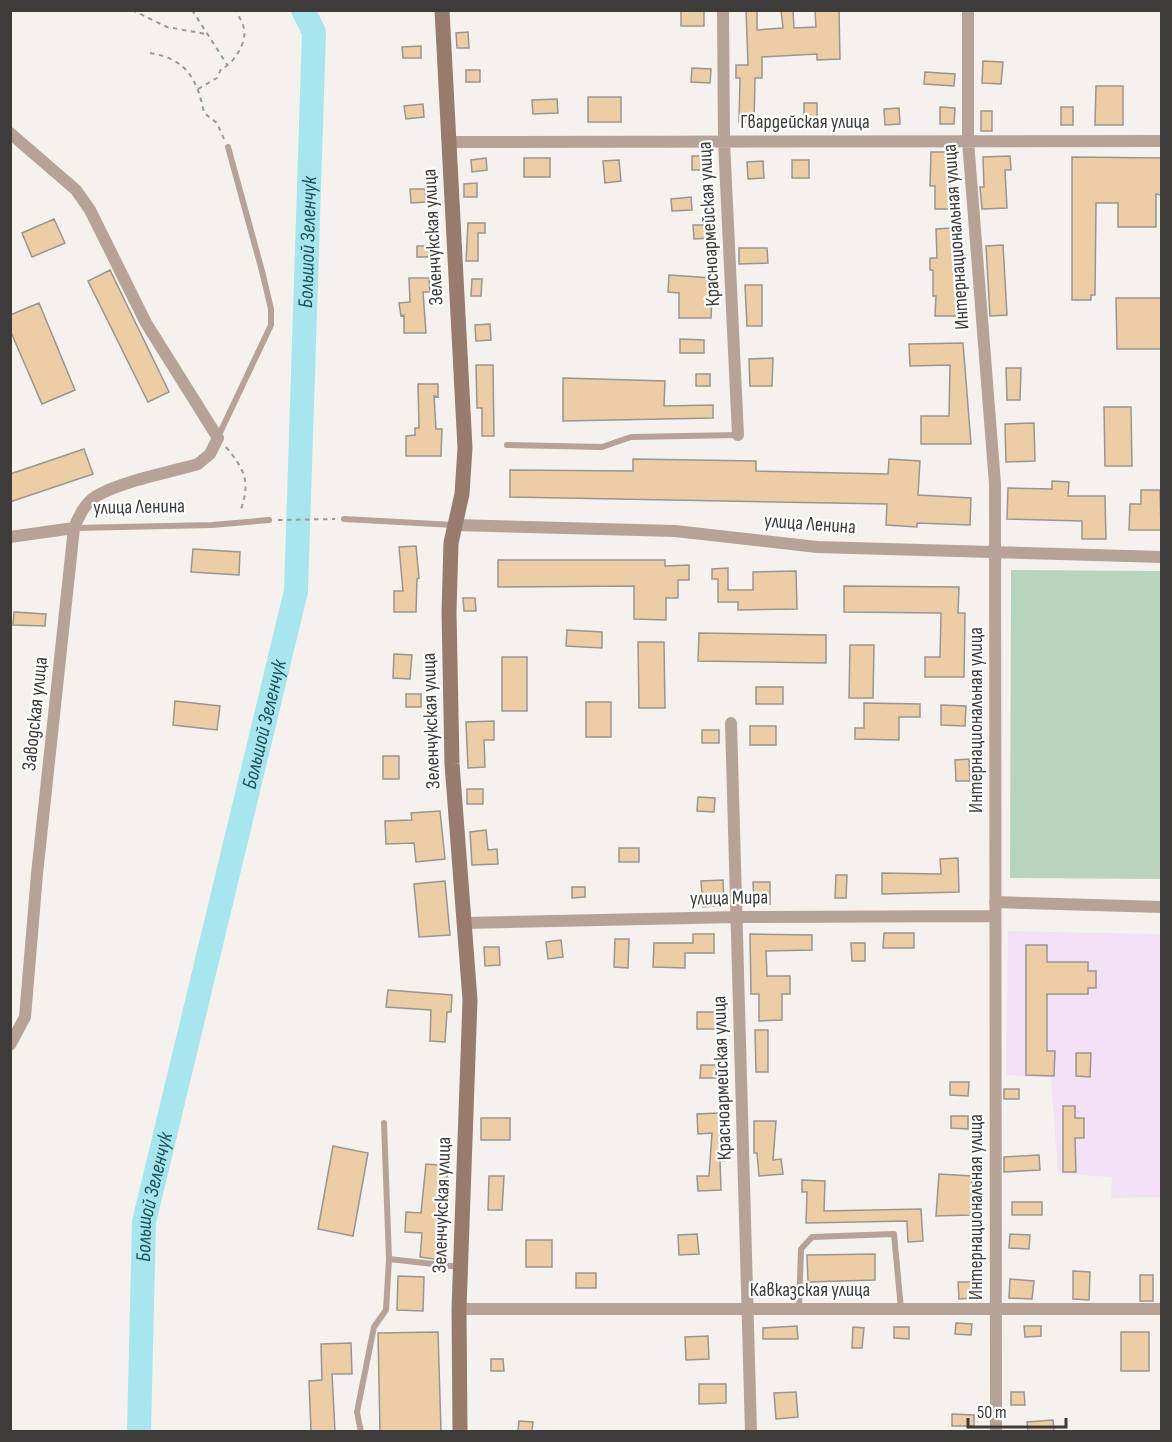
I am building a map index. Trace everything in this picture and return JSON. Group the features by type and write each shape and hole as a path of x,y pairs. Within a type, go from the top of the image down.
{"street":[{"name":"Зеленчукская улица","path":"442,10 465,448 462,494 451,543 449,612 452,765 470,1000 459,1309 460,1431"},
{"name":"Красноармейская улица","path":"723,10 724,141 738,435"},
{"name":"Интернациональная улица","path":"968,10 968,141 995,484 996,1431"},
{"path":"10,133 76,190 90,210 147,323 218,438 210,454 198,464 111,489 91,500 80,513 74,528"},
{"name":"Гвардейская улица","path":"449,142 1161,141"},
{"name":"улица Ленина","path":"455,525 675,531 817,547 996,550 1161,557"},
{"name":"улица Ленина","path":"10,537 74,528"},
{"name":"Заводская улица","path":"10,1045 25,1017 37,874 74,528"},
{"name":"Красноармейская улица","path":"731,723 751,1431"},
{"path":"995,902 1161,907"},
{"name":"улица Мира","path":"464,923 737,917 995,916"},
{"name":"Кавказская улица","path":"459,1309 1161,1309"}],"lane":[{"path":"218,438 271,325 271,309 228,147"},
{"path":"507,445 602,447 632,437 738,435"},
{"path":"344,519 455,525"},
{"name":"улица Ленина","path":"74,528 269,520"},
{"path":"361,1431 357,1412 374,1328 386,1310 389,1259 384,1123"},
{"path":"798,1309 801,1249 812,1237 894,1234 901,1309"},
{"path":"389,1259 460,1267"}],"path":[{"path":"132,10 167,27 206,34"},
{"path":"192,10 206,34 217,45 228,66"},
{"path":"198,89 217,78 221,69 228,66 239,52 245,30 236,10"},
{"path":"150,52 168,56 183,64 198,89 204,113 217,123 228,147"},
{"path":"218,438 241,465 246,478 246,497 236,523"},
{"path":"269,520 344,519"}],"shaded area":[{"path":"1008,931 1161,934 1161,1197 1111,1198 1112,1177 1058,1174 1051,1078 1006,1075"}],"green space":[{"path":"1011,570 1161,571 1161,879 1010,878"}],"building":[{"path":"681,10 704,10 704,26 681,26"},
{"path":"746,10 757,10 757,30 783,28 781,10 793,10 794,28 816,27 815,10 839,10 840,59 817,60 817,54 762,57 762,78 755,78 754,122 739,122 740,78 736,78 736,65 748,65"},
{"path":"468,32 469,48 457,48 456,33"},
{"path":"421,46 421,58 403,58 402,47"},
{"path":"983,61 1003,62 1001,84 982,83"},
{"path":"692,68 711,69 710,83 691,82"},
{"path":"466,70 480,70 480,82 466,82"},
{"path":"925,72 955,74 954,86 924,84"},
{"path":"1096,86 1123,86 1123,125 1095,125"},
{"path":"588,97 621,97 621,122 588,122"},
{"path":"557,99 558,113 533,114 532,100"},
{"path":"804,103 817,103 817,125 804,125"},
{"path":"423,104 424,117 406,119 404,106"},
{"path":"940,107 955,108 954,124 940,124"},
{"path":"1061,107 1073,107 1073,125 1061,125"},
{"path":"899,108 900,124 885,125 884,109"},
{"path":"981,111 992,111 992,131 981,131"},
{"path":"931,152 951,152 950,209 935,209 935,186 930,186"},
{"path":"692,156 706,156 707,170 692,170"},
{"path":"1010,156 1011,170 1005,170 1007,208 982,209 980,187 984,187 983,157"},
{"path":"1072,157 1161,158 1161,195 1156,194 1156,227 1118,227 1118,203 1096,203 1095,295 1091,295 1091,300 1072,300"},
{"path":"486,158 487,170 472,172 471,160"},
{"path":"524,158 550,158 550,177 524,177"},
{"path":"619,160 621,181 605,183 603,161"},
{"path":"792,160 809,160 809,178 792,178"},
{"path":"763,161 764,178 748,179 747,162"},
{"path":"477,183 477,197 464,197 464,184"},
{"path":"410,189 425,189 426,202 411,203"},
{"path":"691,197 692,210 672,211 671,199"},
{"path":"54,219 65,243 32,257 22,233"},
{"path":"468,223 485,223 485,233 478,233 478,261 466,261"},
{"path":"693,225 711,225 711,238 694,239"},
{"path":"952,228 959,316 935,316 936,296 933,296 933,270 930,270 930,258 937,258 936,229"},
{"path":"1003,245 1007,315 990,316 986,246"},
{"path":"417,246 432,246 432,257 417,257"},
{"path":"739,248 767,248 768,263 739,264"},
{"path":"110,270 169,392 148,402 88,281"},
{"path":"669,275 713,278 711,318 679,318 679,293 668,292"},
{"path":"409,278 429,278 430,292 423,292 426,333 404,333 404,315 401,316 399,303 410,302"},
{"path":"472,279 482,279 481,296 471,296"},
{"path":"745,285 762,285 762,326 747,326"},
{"path":"1116,298 1161,298 1161,349 1117,349"},
{"path":"39,303 75,390 42,404 10,330 10,315"},
{"path":"490,324 491,340 476,341 475,325"},
{"path":"680,339 704,340 704,353 680,353"},
{"path":"963,343 971,444 921,444 921,416 949,416 950,365 910,366 909,344"},
{"path":"773,358 772,386 750,386 749,359"},
{"path":"476,365 493,365 494,436 482,436 482,408 477,408"},
{"path":"1006,368 1021,368 1020,400 1007,400"},
{"path":"696,374 710,374 710,386 696,386"},
{"path":"563,378 665,381 664,406 713,405 713,418 563,421"},
{"path":"418,384 438,384 438,397 434,396 436,429 442,429 441,456 406,456 406,436 415,435 415,428 419,428"},
{"path":"1104,407 1131,407 1132,466 1105,466"},
{"path":"1034,423 1035,461 1006,462 1005,424"},
{"path":"84,449 93,474 10,502 10,474"},
{"path":"633,459 756,461 756,471 888,474 889,459 920,461 918,495 971,498 970,525 917,523 917,527 886,525 887,504 510,497 510,470 633,471"},
{"path":"1052,481 1069,482 1068,496 1105,496 1106,539 1082,539 1082,521 1007,519 1008,488 1052,489"},
{"path":"1141,490 1160,490 1161,530 1129,530 1130,504 1141,504"},
{"path":"416,546 419,578 417,579 416,612 394,612 394,591 403,591 399,547"},
{"path":"193,549 240,552 239,575 191,572"},
{"path":"498,560 665,560 665,566 689,565 689,580 678,580 678,598 666,598 666,620 634,619 634,586 498,587"},
{"path":"728,568 728,590 753,590 753,572 796,571 797,609 738,610 738,602 718,602 718,579 712,579 712,569"},
{"path":"844,586 959,587 958,613 965,613 964,677 925,677 925,657 940,657 941,613 844,612"},
{"path":"463,598 475,598 476,611 464,611"},
{"path":"14,612 46,614 45,626 13,625"},
{"path":"567,630 602,632 602,648 566,646"},
{"path":"699,633 826,635 826,663 698,661"},
{"path":"638,642 664,642 665,708 639,708"},
{"path":"850,645 874,645 873,698 849,698"},
{"path":"394,654 412,655 410,679 393,678"},
{"path":"502,657 527,657 527,711 502,711"},
{"path":"756,687 783,687 783,704 756,704"},
{"path":"406,694 421,694 421,707 406,707"},
{"path":"175,701 220,706 217,730 173,725"},
{"path":"586,702 611,702 611,737 586,737"},
{"path":"864,703 920,704 920,717 899,717 899,740 855,739 855,728 864,728"},
{"path":"941,705 966,706 965,726 941,725"},
{"path":"494,721 494,740 484,740 485,767 468,768 466,722"},
{"path":"750,726 776,726 776,745 750,745"},
{"path":"702,730 719,730 719,743 702,743"},
{"path":"383,756 399,756 399,779 383,779"},
{"path":"969,759 970,781 956,781 955,760"},
{"path":"467,789 483,789 483,804 467,804"},
{"path":"698,797 715,798 714,812 697,811"},
{"path":"440,811 445,859 416,862 414,843 386,844 385,821 412,820 411,813"},
{"path":"486,830 488,850 497,849 498,864 472,865 470,832"},
{"path":"619,848 639,848 639,862 619,862"},
{"path":"958,858 959,892 882,894 882,873 941,874 940,859"},
{"path":"836,875 847,875 846,898 835,898"},
{"path":"723,880 724,905 703,907 701,881"},
{"path":"445,881 450,935 419,937 414,884"},
{"path":"753,882 770,882 770,904 754,904"},
{"path":"572,887 585,887 585,897 572,898"},
{"path":"884,933 914,933 914,948 883,948"},
{"path":"693,934 714,934 714,953 685,953 685,968 653,967 654,943 693,943"},
{"path":"750,934 812,935 812,950 766,951 767,976 790,976 790,994 782,994 782,1020 759,1021 759,994 751,994"},
{"path":"615,939 629,939 628,968 614,967"},
{"path":"561,940 563,957 548,959 546,942"},
{"path":"851,943 865,943 865,961 852,961"},
{"path":"1026,945 1047,945 1047,962 1088,962 1088,971 1096,971 1096,988 1088,988 1088,994 1047,994 1047,1051 1055,1051 1054,1076 1026,1075"},
{"path":"484,947 499,947 500,965 485,966"},
{"path":"388,990 452,995 451,1012 447,1012 445,1042 430,1041 431,1010 386,1007"},
{"path":"697,1012 723,1012 723,1029 697,1029"},
{"path":"755,1030 768,1030 768,1072 756,1072"},
{"path":"1076,1053 1091,1053 1090,1077 1076,1076"},
{"path":"701,1065 721,1065 721,1078 700,1078"},
{"path":"950,1082 969,1082 968,1096 950,1095"},
{"path":"1004,1089 1019,1089 1019,1099 1004,1099"},
{"path":"1063,1106 1075,1106 1075,1118 1084,1118 1084,1138 1075,1138 1076,1172 1063,1172"},
{"path":"719,1113 721,1148 725,1149 724,1161 720,1160 721,1190 698,1191 697,1176 709,1176 712,1133 698,1134 697,1114"},
{"path":"951,1116 968,1116 968,1129 951,1128"},
{"path":"481,1118 510,1118 510,1140 481,1140"},
{"path":"754,1121 776,1121 773,1160 781,1159 783,1174 759,1176 757,1153 754,1153"},
{"path":"333,1146 368,1153 353,1236 318,1229"},
{"path":"1039,1155 1040,1170 1004,1172 1004,1157"},
{"path":"426,1164 448,1166 445,1203 442,1203 441,1260 420,1257 422,1233 405,1232 406,1212 421,1213"},
{"path":"939,1174 972,1176 971,1215 936,1216"},
{"path":"489,1176 504,1176 502,1210 488,1210"},
{"path":"802,1180 825,1181 824,1211 921,1209 923,1241 908,1242 907,1221 806,1223 807,1192 802,1192"},
{"path":"1012,1202 1042,1202 1042,1215 1012,1215"},
{"path":"697,1234 699,1254 679,1255 678,1235"},
{"path":"1010,1234 1030,1235 1029,1249 1009,1248"},
{"path":"526,1240 552,1240 552,1267 526,1267"},
{"path":"875,1254 875,1280 808,1282 807,1255"},
{"path":"1073,1271 1090,1272 1089,1300 1073,1299"},
{"path":"576,1273 596,1273 596,1288 576,1288"},
{"path":"1140,1275 1153,1275 1153,1301 1140,1301"},
{"path":"398,1276 424,1277 423,1311 397,1310"},
{"path":"1010,1279 1034,1281 1032,1299 1009,1298"},
{"path":"958,1282 974,1282 974,1298 959,1299"},
{"path":"956,1323 972,1324 971,1335 955,1334"},
{"path":"797,1326 798,1339 763,1339 763,1328"},
{"path":"1024,1326 1041,1326 1041,1336 1025,1337"},
{"path":"853,1327 864,1328 862,1348 852,1348"},
{"path":"894,1327 909,1327 909,1339 894,1338"},
{"path":"438,1332 441,1431 380,1431 378,1333"},
{"path":"1121,1332 1149,1332 1149,1371 1121,1371"},
{"path":"708,1336 709,1359 686,1360 685,1337"},
{"path":"351,1343 352,1374 332,1374 335,1431 311,1431 309,1381 322,1380 321,1344"},
{"path":"491,1359 503,1359 504,1371 491,1371"},
{"path":"699,1384 726,1384 726,1403 699,1404"},
{"path":"796,1392 798,1417 776,1419 774,1393"},
{"path":"1011,1392 1024,1392 1025,1405 1011,1405"},
{"path":"952,1414 974,1415 974,1426 952,1426"},
{"path":"1053,1420 1054,1431 1028,1431 1027,1422"},
{"path":"519,1421 533,1422 532,1431 518,1431"}],"waterway":[{"name":"Большой Зеленчук","path":"139,1432 144,1222 296,591 314,32 303,10"}]}
